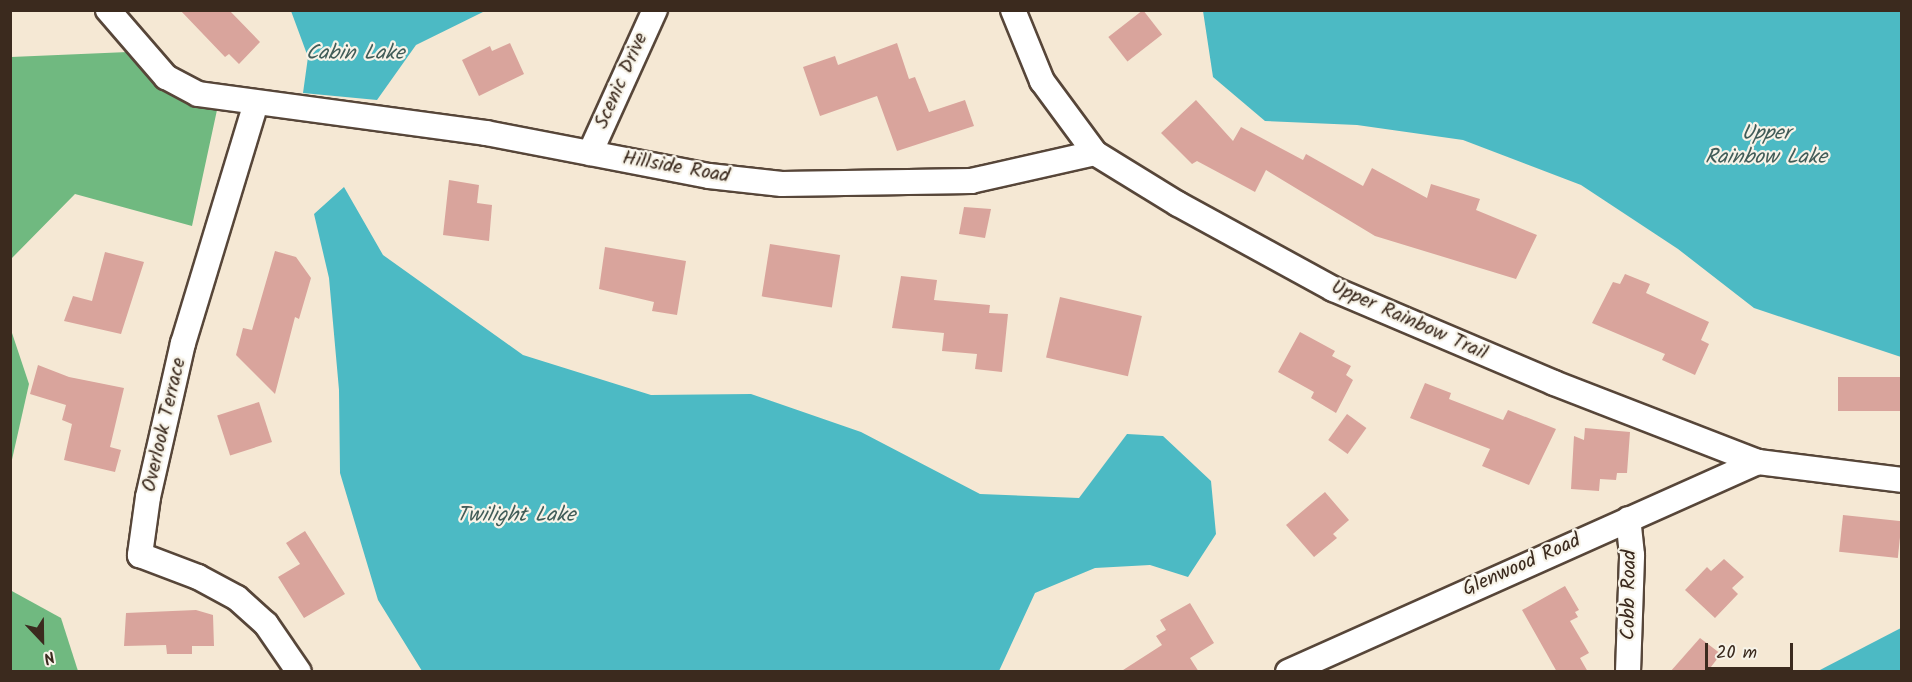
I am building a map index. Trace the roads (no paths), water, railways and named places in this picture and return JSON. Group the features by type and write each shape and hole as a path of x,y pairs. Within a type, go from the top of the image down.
{"street":[{"path":"108,10 166,77 198,93 256,103"},
{"name":"Scenic Drive","path":"590,153 655,10"},
{"name":"Upper Rainbow Trail","path":"1013,10 1042,81 1095,153 1178,204 1386,314 1758,462 1902,480"},
{"name":"Hillside Road","path":"256,103 486,133 709,176 782,184 971,181 1095,153"},
{"name":"Overlook Terrace","path":"256,103 183,343 148,497 141,555 198,577 237,598 266,624 299,672"},
{"name":"Glenwood Road","path":"1288,672 1758,462"},
{"name":"Cobb Road","path":"1628,519 1632,555 1628,672"}],"water":[{"name":"Cabin Lake","path":"291,10 485,11 416,45 377,100 303,93 308,57"},
{"name":"Upper Rainbow Lake","path":"1203,11 1901,11 1901,357 1754,308 1678,249 1581,185 1463,140 1357,125 1265,121 1213,77"},
{"name":"Twilight Lake","path":"344,187 383,255 523,355 651,395 751,394 861,432 980,494 1079,498 1127,434 1163,436 1211,481 1216,534 1188,577 1150,565 1095,568 1035,593 999,671 422,671 378,600 340,473 339,390 329,278 314,214"},
{"path":"1901,628 1901,671 1818,671 1899,629"}]}
